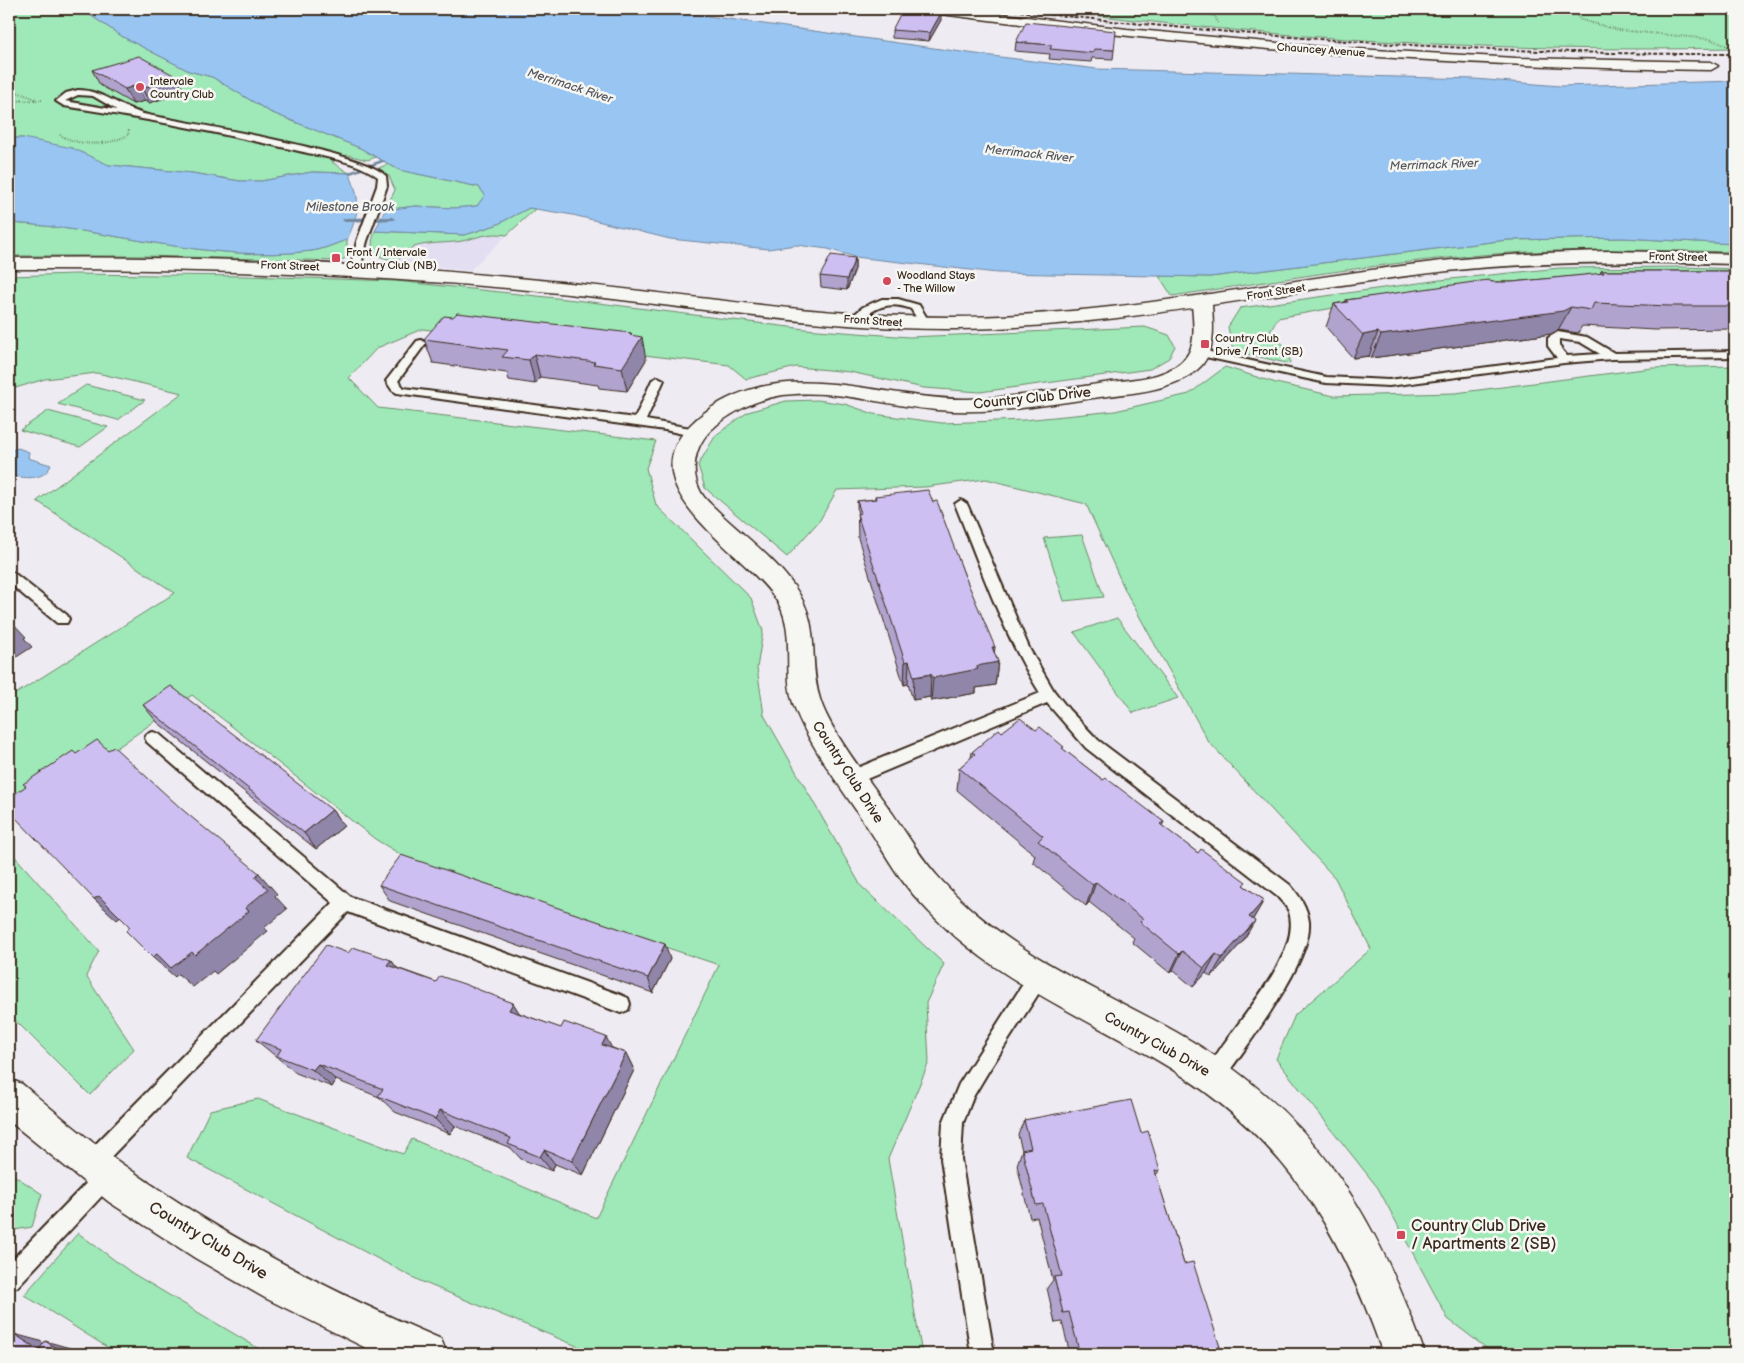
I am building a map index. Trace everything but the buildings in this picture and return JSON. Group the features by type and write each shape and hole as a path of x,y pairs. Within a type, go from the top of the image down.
{"street":[{"name":"Chauncey Avenue","path":"933,9 1140,35 1332,51 1540,63 1711,66"},
{"name":"Front Street","path":"9,264 181,264 355,269 532,284 853,320 925,323 1030,321 1119,314 1202,304 1404,272 1483,263 1648,256 1735,259"},
{"path":"1201,353 1204,336 1202,304"},
{"name":"Country Club Drive","path":"1201,353 1191,366 1176,375 1156,382 1016,402 946,405 894,399 841,388 818,387 772,391 736,402 706,423 688,444 682,473 685,487 694,501 769,571 785,592 795,610 800,629 804,692 812,716 851,778 924,886 975,934 1037,979 1164,1044 1215,1075 1240,1093 1274,1125 1308,1164 1340,1209 1368,1261 1404,1354"},
{"name":"Country Club Drive","path":"9,1097 139,1200 240,1263 359,1325 426,1354"}],"lane":[{"path":"130,114 98,95 86,92 77,92 60,101 64,104 130,114 248,137 360,164 373,169 382,176 382,186 362,240 355,269"},
{"path":"1564,360 1554,346 1553,338 1558,335 1575,336 1612,356"},
{"path":"422,343 392,381 396,388 401,391 639,423 696,433"},
{"path":"1201,353 1292,374 1358,383 1414,381 1564,360 1612,356 1735,354"},
{"path":"639,423 658,380"},
{"path":"962,504 1029,663 1049,696 1092,744 1284,891 1297,907 1300,924 1294,949 1283,973 1215,1075"},
{"path":"9,576 62,619"},
{"path":"851,778 1049,696"},
{"path":"153,738 345,903 621,1004"},
{"path":"9,1279 99,1170 345,903"},
{"path":"982,1354 951,1159 953,1123 966,1091 1037,979"}],"path":[{"path":"1186,9 1215,16 1221,28"},
{"path":"1570,9 1581,20 1620,30 1710,39 1735,49"},
{"path":"9,89 39,100"},
{"path":"9,101 62,100"},
{"path":"60,135 68,140 78,142 105,142 120,139 129,133 130,114"}],"shaded area":[{"path":"490,233 507,235 469,271 398,261 400,256 424,243 460,241"}],"green space":[{"name":"Intervale Country Club","path":"9,9 81,9 123,37 189,71 212,77 270,112 360,148 376,157 367,160 347,155 332,162 349,173 312,172 261,181 240,181 192,173 109,165 23,138 9,138"},
{"path":"1044,9 1735,9 1735,48 1562,48 1389,42 1216,28"},
{"path":"388,164 399,170 479,187 485,195 477,206 454,208 415,206 385,210 395,190 389,176 379,168"},
{"path":"529,208 535,209 507,235 489,235 462,241 417,246 409,249 398,261 379,256 373,250 372,245 375,231 465,235 496,225"},
{"path":"9,223 47,226 160,244 235,253 273,254 311,251 347,240 347,257 340,261 143,256 9,256"},
{"path":"1623,238 1735,244 1735,252 1576,250 1442,258 1172,296 1159,276 1210,277 1507,240"},
{"path":"1682,267 1735,269 1735,288 1372,301 1278,318 1270,332 1289,350 1290,364 1233,351 1228,327 1240,308 1440,280 1560,268"},
{"path":"75,274 247,276 396,281 575,300 805,329 909,337 1145,327 1169,335 1175,346 1169,358 1150,369 980,392 924,388 850,372 796,367 746,379 729,365 422,329 377,348 349,378 378,408 656,441 646,468 656,505 751,598 763,631 757,668 764,715 861,886 944,964 926,1003 929,1062 888,1159 922,1354 596,1354 420,1281 187,1158 210,1110 258,1099 403,1154 412,1139 596,1218 719,965 418,865 375,839 192,695 9,824 9,698 175,593 37,501 182,393 97,373 45,379 9,390 9,276"},
{"path":"1735,366 1735,1354 1494,1354 1448,1319 1378,1188 1276,1059 1295,1015 1371,949 1335,878 1208,741 1126,592 1086,504 986,479 925,487 837,490 820,520 787,557 705,488 698,465 716,435 748,412 786,401 818,400 845,404 874,414 942,423 1024,420 1115,411 1189,394 1225,367 1276,383 1334,396 1455,393 1652,368"},
{"path":"86,385 145,400 118,420 58,404"},
{"path":"48,411 108,427 80,447 20,430"},
{"path":"1082,535 1104,597 1064,601 1044,538"},
{"path":"1117,618 1178,698 1133,713 1074,632"},
{"path":"9,850 99,951 86,976 134,1049 90,1095 9,1014"},
{"path":"9,1172 42,1194 32,1227 9,1231"},
{"path":"78,1233 132,1273 268,1354 118,1354 24,1295"}],"water":[{"name":"Merrimack River","path":"81,9 658,9 976,54 1097,69 1475,79 1560,86 1735,81 1735,244 1623,238 1507,240 1210,277 997,273 855,257 828,249 796,245 768,249 670,239 573,215 529,208 496,225 465,235 375,231 385,210 415,206 454,208 477,206 485,195 479,187 399,170 360,148 270,112 212,77 189,71 123,37"},
{"path":"9,138 23,138 72,148 109,165 192,173 240,181 261,181 312,172 349,173 356,191 356,214 347,240 316,250 273,254 197,249 84,231 9,223"},
{"path":"18,448 29,452 28,458 51,465 48,470 33,478 9,475 9,451"}],"waterway":[{"path":"349,173 383,161"},
{"name":"Milestone Brook","path":"345,220 392,219"}],"railway":[{"path":"1002,9 1276,36 1459,48 1643,54 1735,54"}],"place":[{"name":"Intervale Country Club","path":"140,87"},
{"name":"Front / Intervale Country Club (NB)","path":"336,258"},
{"name":"Woodland Stays - The Willow","path":"887,281"},
{"name":"Country Club Drive / Front (SB)","path":"1205,344"},
{"name":"Country Club Drive / Apartments 2 (SB)","path":"1401,1235"}]}
